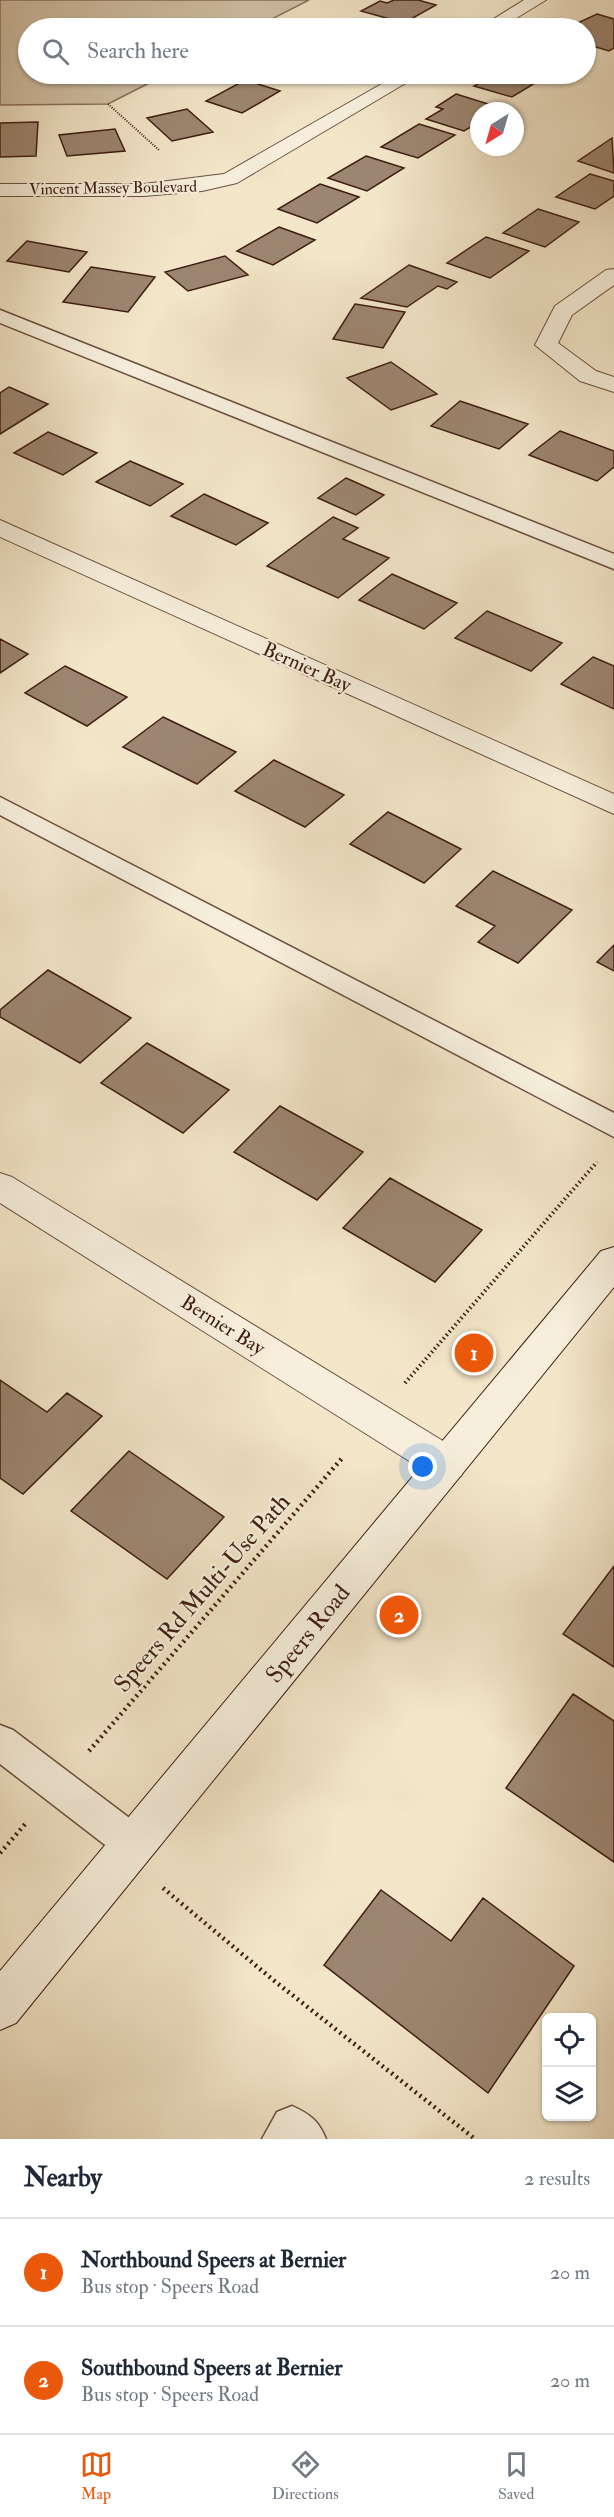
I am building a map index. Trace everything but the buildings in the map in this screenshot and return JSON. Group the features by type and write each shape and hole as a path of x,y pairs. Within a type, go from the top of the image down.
{"street":[{"path":"506,18 537,0"},
{"name":"Vincent Massey Boulevard","path":"0,190 199,187 230,179 253,168 395,84"},
{"path":"614,274 563,311 546,345 588,376 614,385"},
{"name":"Bernier Bay","path":"0,528 614,806"},
{"name":"Bernier Bay","path":"0,1186 447,1464"},
{"name":"Speers Road","path":"0,2007 614,1261"}],"lane":[{"path":"0,316 614,562"},
{"path":"0,805 614,1126"},
{"path":"0,1742 135,1845"},
{"path":"284,2139 292,2127 305,2139"}],"path":[{"path":"108,104 199,187"},
{"path":"403,1386 598,1162"},
{"name":"Speers Rd Multi-Use Path","path":"83,1757 348,1452"},
{"path":"0,1853 35,1813"},
{"path":"135,1845 158,1884 281,1986 475,2139"}],"shaded area":[{"path":"0,0 309,0 274,18 18,18 18,84 147,84 108,104 0,105"}],"place":[{"name":"Northbound Speers at Bernier","path":"474,1353"},
{"name":"Southbound Speers at Bernier","path":"399,1615"}]}
